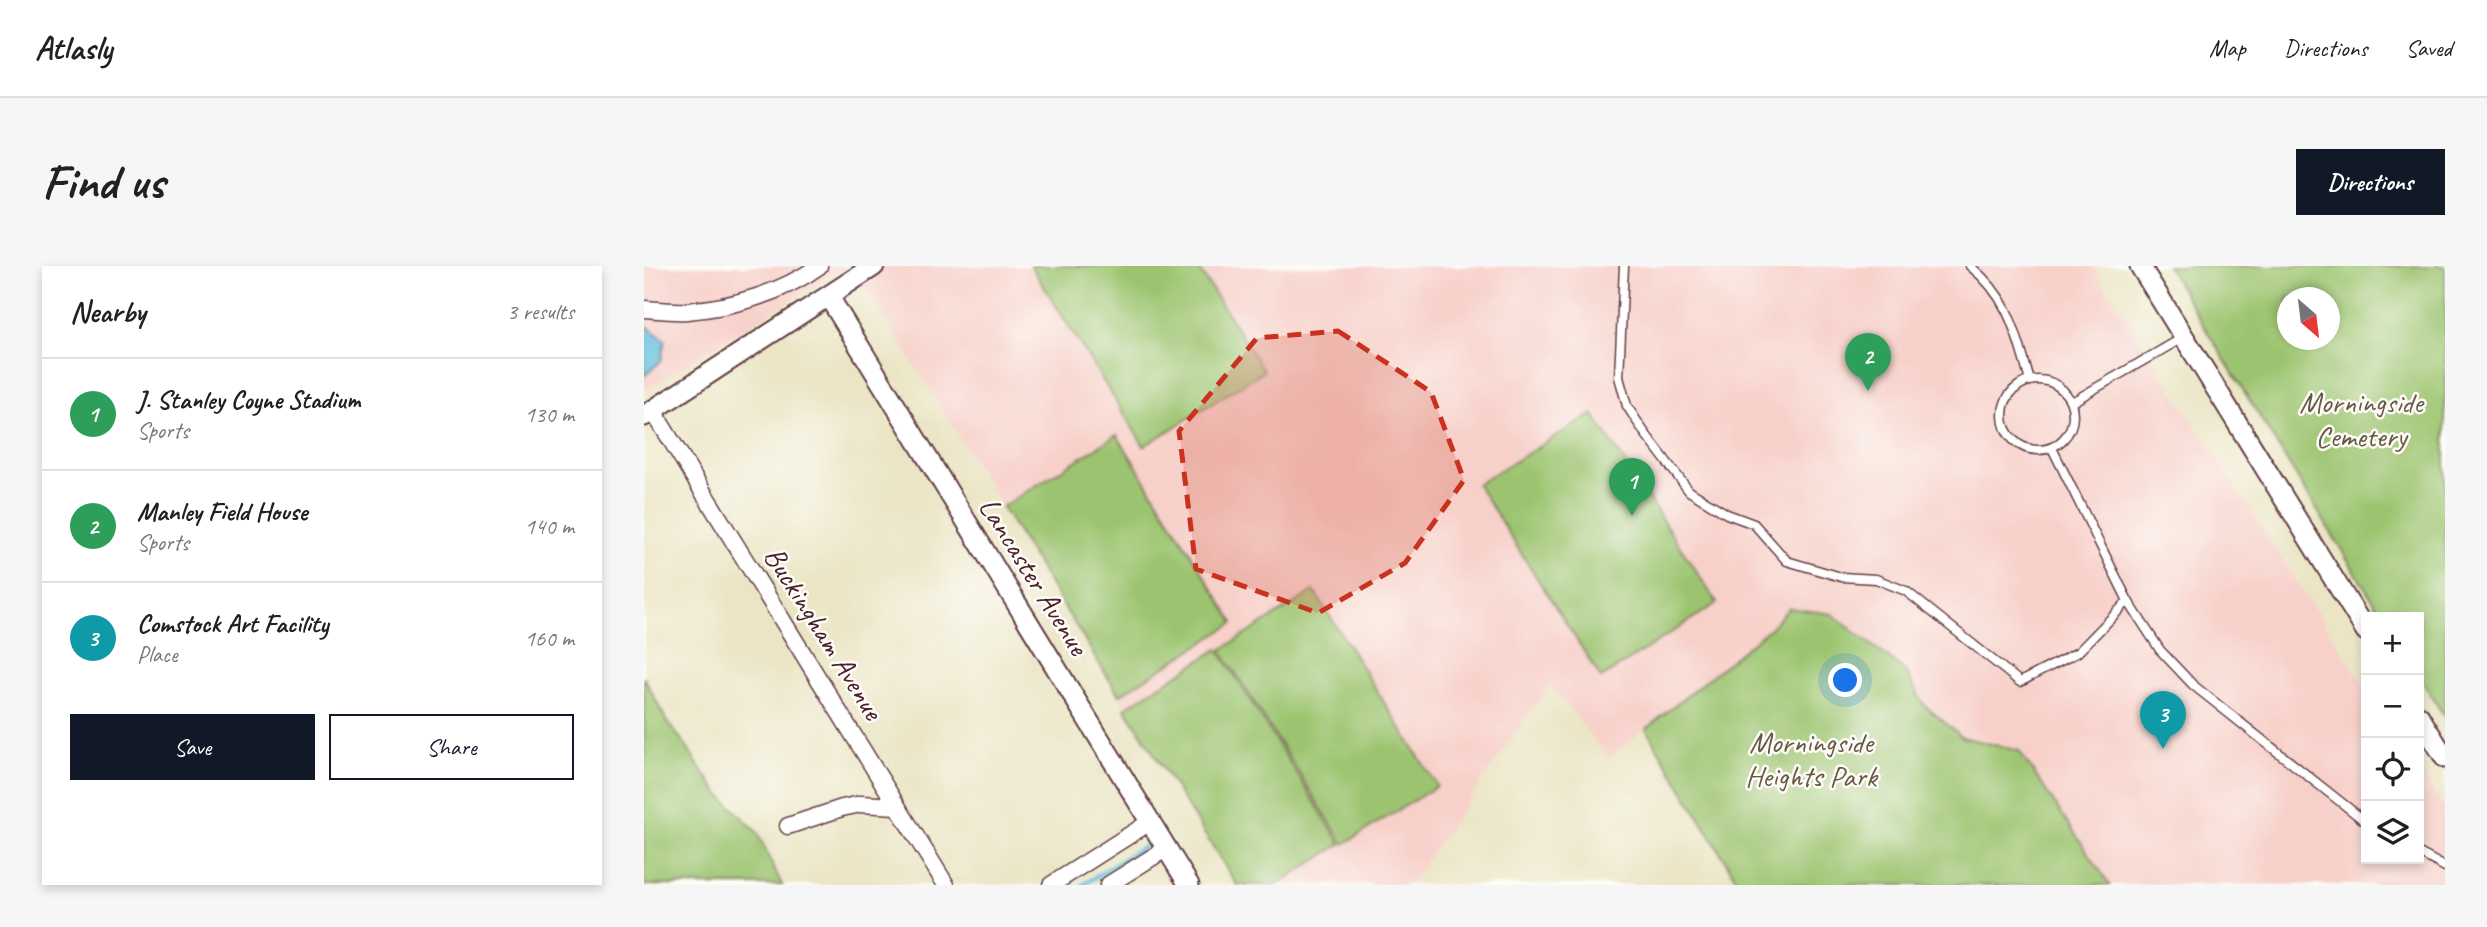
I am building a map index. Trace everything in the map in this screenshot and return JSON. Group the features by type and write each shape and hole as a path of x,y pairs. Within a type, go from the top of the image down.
{"street":[{"path":"644,309 687,311 745,301 779,289 819,266"},
{"path":"649,414 874,266"},
{"path":"2140,266 2361,623"},
{"name":"Lancaster Avenue","path":"829,298 1189,885"},
{"name":"Buckingham Avenue","path":"649,414 946,885"},
{"path":"2424,724 2445,758"},
{"path":"788,826 861,804 897,806"},
{"path":"1051,885 1150,822"},
{"path":"1108,885 1167,848"}],"lane":[{"path":"1624,266 1619,377 1627,407 1689,491 1727,514 1754,524 1787,561 1841,577 1876,579 1906,591 2020,682 2078,652 2128,601"},
{"path":"1970,266 1988,281 2010,315 2030,381"},
{"path":"2072,402 2183,337"},
{"path":"2030,381 2051,382 2061,388 2072,402 2073,425 2067,436 2052,448 2030,450 2012,439 2004,426 2004,404 2012,392 2030,381"},
{"path":"2052,448 2128,601 2160,650 2193,685 2361,818"},
{"path":"2424,856 2445,867"}],"highlighted area":[{"path":"1338,331 1431,392 1464,480 1405,563 1318,613 1196,569 1179,431 1257,338"}],"shaded area":[{"path":"644,266 846,266 644,390"},
{"path":"853,266 2092,266 2361,680 2361,864 2424,864 2424,777 2445,809 2445,885 2110,885 2019,751 1962,737 1924,705 1905,671 1832,614 1789,608 1769,629 1609,758 1550,684 1409,885 1236,885"}],"green space":[{"path":"1031,266 1197,266 1264,371 1144,446"},
{"name":"Morningside Cemetery","path":"2167,266 2445,266 2445,718 2424,683 2424,612 2380,612"},
{"path":"1593,414 1717,603 1601,678 1477,484"},
{"path":"1117,435 1234,623 1119,695 1002,507"},
{"path":"1314,591 1437,786 1344,844 1221,650"},
{"name":"Morningside Heights Park","path":"1789,608 1832,614 1905,671 1924,705 1962,737 2019,751 2110,885 1740,885 1646,729 1769,629"},
{"path":"1218,649 1341,844 1277,885 1237,885 1125,708"},
{"path":"644,677 667,722 698,765 721,796 757,832 782,885 644,885"}],"water":[{"path":"644,324 665,340 661,361 644,376"}],"waterway":[{"path":"1083,885 1144,846"}],"place":[{"name":"Manley Field House","path":"1868,391"},
{"name":"J. Stanley Coyne Stadium","path":"1632,516"},
{"name":"Comstock Art Facility","path":"2163,749"}]}
